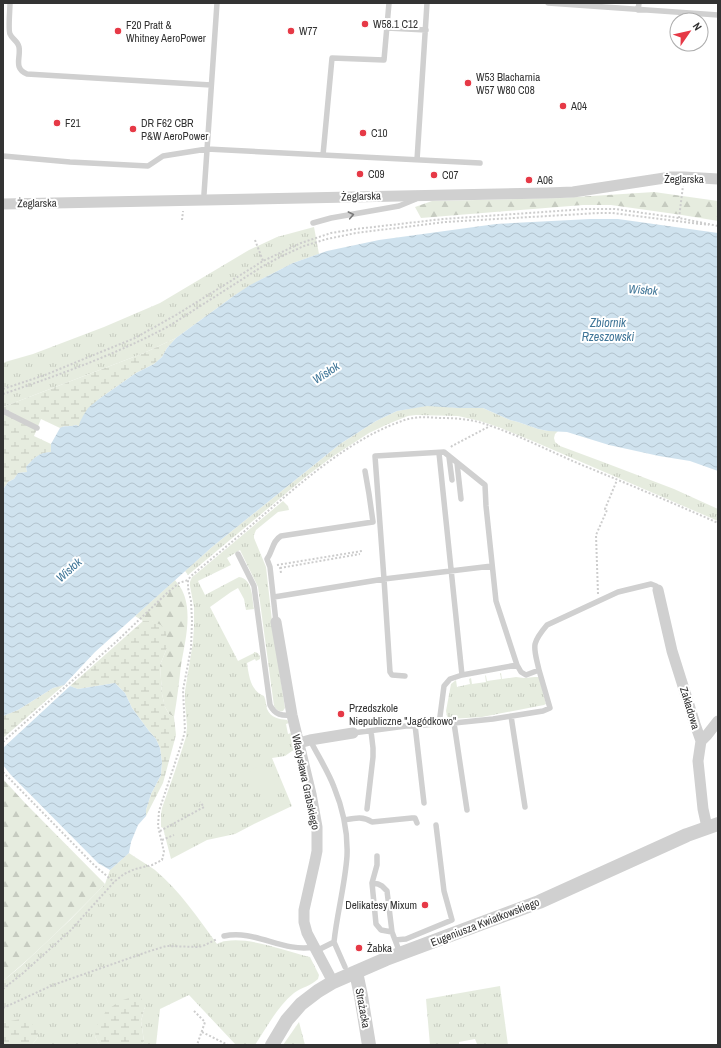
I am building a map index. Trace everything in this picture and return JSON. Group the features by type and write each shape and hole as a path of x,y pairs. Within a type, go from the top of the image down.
{"street":[{"name":"Żeglarska","path":"3,204 573,192 672,177 718,179"},
{"name":"Zakładowa","path":"658,590 672,651 701,741 698,761 703,809 713,826"},
{"name":"Władysława Grabskiego","path":"276,622 292,715 311,794 317,827 316,862 304,910 304,922 307,933 333,982"},
{"path":"701,741 708,735 718,721"},
{"path":"299,743 353,733"},
{"name":"Eugeniusza Kwiatkowskiego","path":"272,1045 287,1020 301,1004 351,969 400,954 455,927 539,902 687,835 713,826"},
{"name":"Strażacka","path":"351,969 361,996 369,1045"}],"lane":[{"path":"10,3 10,33 19,46 18,63 22,72 27,74 211,85"},
{"path":"204,194 217,3"},
{"path":"323,155 332,58 384,60 389,3"},
{"path":"417,160 428,3"},
{"path":"548,3 718,15"},
{"path":"638,10 639,3"},
{"path":"386,28 426,30"},
{"path":"3,156 70,162 148,166 163,156 207,149 480,162"},
{"path":"313,223 331,218 400,206 425,195"},
{"path":"3,411 37,428"},
{"path":"405,676 392,675 388,667 384,579 374,456 444,452 485,485 496,601 517,665 521,672 526,675 539,670"},
{"path":"439,453 462,675"},
{"path":"449,457 452,480"},
{"path":"457,463 461,499"},
{"path":"276,622 270,566 267,559 271,553 274,543 279,537 373,522 365,471"},
{"path":"238,554 254,586 270,705 279,715 292,715"},
{"path":"274,597 384,579 492,566"},
{"path":"353,733 414,725 454,723 510,716 543,711 550,708 534,646 539,635 547,626 618,592 651,584 656,586 658,590"},
{"path":"440,724 444,686 450,679 462,675 517,665"},
{"path":"510,716 525,807"},
{"path":"454,723 467,810"},
{"path":"414,725 424,803"},
{"path":"367,809 374,758 371,731"},
{"path":"310,740 334,786 344,820 347,855 345,877 336,921 334,942 351,969"},
{"path":"344,820 361,817 372,822 415,818 417,823"},
{"path":"395,940 406,939 455,927 444,891 436,825"},
{"path":"377,856 377,865 372,883 376,924 381,930 392,932"},
{"path":"372,883 382,886 387,891 392,932 400,954"},
{"path":"224,936 234,934 243,935 292,948 315,949 334,942"}],"path":[{"path":"678,222 682,199"},
{"path":"3,389 45,375 135,338 176,315 263,261 301,243 331,233 443,219 586,209 614,209 679,218 718,226"},
{"path":"3,394 46,379 119,350 154,334 263,266 304,246 328,238 445,222 598,213 612,213 718,226"},
{"path":"255,240 263,261"},
{"path":"3,742 117,641 166,594 179,584 188,580 292,490 348,448 370,435 402,420 424,417 460,419 481,423 524,438 571,460 718,523"},
{"path":"452,446 490,426"},
{"path":"598,601 596,535 607,510 605,509 617,480"},
{"path":"270,566 361,553 280,568"},
{"path":"3,989 28,969 71,930 114,882 124,874 135,869 152,865 162,860 164,852 158,826 158,811 185,731 183,690 190,648 192,621 188,580"},
{"path":"3,772 95,866 114,882"},
{"path":"160,831 204,807 200,802"},
{"path":"162,840 174,835"},
{"path":"3,1008 53,985 147,952 166,946 199,947 224,936"},
{"path":"194,1011 205,1022 197,1045"},
{"path":"202,1032 228,1045"}],"green space":[{"path":"654,192 718,201 718,221 611,205 583,205 421,218 415,207 432,201 561,198"},
{"path":"314,227 319,254 293,263 260,280 235,295 176,338 144,353 3,407 3,364 5,362 33,354 104,327 160,303 249,250 277,237"},
{"path":"176,338 167,348 162,357 154,364 136,373 99,399 79,426 76,425 60,428 41,419 34,436 51,444 51,452 37,456 26,467 27,472 18,473 14,479 8,482 3,488 3,407 144,353"},
{"path":"424,406 483,408 510,420 538,429 558,431 554,438 555,442 560,446 674,489 718,509 718,521 501,428 458,416 416,415 408,416 369,433 332,457 308,475 188,575 185,571 212,547 340,444 376,421 397,411"},
{"path":"283,501 288,506 289,510 278,512 256,530 254,538 266,567 272,621 285,708 283,711 278,711 274,706 258,587 240,550 227,558 231,565 198,581 205,595 239,577 244,578 249,585 254,609 246,610 244,599 238,588 210,607 238,661 254,652 260,656 260,659 256,661 255,659 247,663 251,683 256,691 264,696 269,712 273,716 287,720 289,723 286,724 288,734 291,733 295,750 285,756 272,758 292,806 235,834 207,840 171,859 163,828 161,827 161,814 186,737 187,726 185,691 193,642 194,626 194,607 190,582 192,577"},
{"path":"175,580 185,599 188,617 174,717 169,714 165,707 162,694 160,665 167,648 152,621 143,621 135,616"},
{"path":"143,621 152,621 161,625 166,632 167,648 160,665 162,694 165,707 169,714 174,717 176,735 163,783 146,816 146,810 151,794 161,775 162,762 160,748 156,739 132,708 125,693 115,683 78,689 70,686"},
{"path":"500,673 502,679 516,677 539,677 546,704 482,717 450,719 447,716 446,711 451,684 456,680 457,687 470,684 469,679 471,678 472,684 486,682 485,675 487,681 501,679"},
{"path":"64,685 3,738 3,716 18,710 53,688"},
{"path":"265,763 278,793 263,800 250,770"},
{"path":"3,779 105,884 55,934 3,981"},
{"path":"129,853 155,870 173,887 217,944 225,941 246,941 268,945 310,957 319,975 318,979 294,993 282,1004 255,1045 236,1045 189,995 160,1009 156,1045 142,1045 144,1041 141,1021 145,1007 95,1036 99,1045 32,1045 38,1037 6,1022 3,1023 3,981 70,920 105,884 110,870"},
{"path":"500,986 508,1045 476,1045 475,1039 459,1042 459,1045 430,1045 426,999"},
{"path":"132,997 141,998 145,1007 141,1021 144,1041 142,1045 99,1045 95,1036 98,1023 107,1010 120,1001"},
{"path":"20,1019 31,1023 38,1030 38,1037 32,1045 3,1045 3,1023"},
{"path":"299,1022 305,1045 283,1045"}],"water":[{"name":"Zbiornik Rzeszowski","path":"618,219 718,233 718,471 690,461 609,445 567,432 538,429 510,420 483,408 427,406 397,411 376,421 340,444 212,547 95,652 64,685 53,688 18,710 3,716 3,488 8,482 14,479 18,473 27,472 26,467 37,456 43,453 51,452 51,444 60,428 76,425 79,426 88,408 136,373 154,364 162,357 167,348 176,338 250,285 293,263 327,251 379,240 496,224"},
{"path":"115,683 125,693 132,708 156,739 160,748 162,762 161,775 151,794 146,810 146,816 138,825 131,842 129,853 110,870 98,863 10,774 3,765 3,748 70,686 78,689"}],"place":[{"name":"W58.1 C12","path":"365,24"},
{"name":"F20 Pratt & Whitney AeroPower","path":"118,31"},
{"name":"W77","path":"291,31"},
{"name":"W53 Blacharnia W57 W80 C08","path":"468,83"},
{"name":"A04","path":"563,106"},
{"name":"F21","path":"57,123"},
{"name":"DR F62 CBR P&W AeroPower","path":"133,129"},
{"name":"C10","path":"363,133"},
{"name":"C09","path":"360,174"},
{"name":"C07","path":"434,175"},
{"name":"A06","path":"529,180"},
{"name":"Przedszkole Niepubliczne \"Jagódkowo\"","path":"341,714"},
{"name":"Delikatesy Mixum","path":"425,905"},
{"name":"Żabka","path":"359,948"}],"water label":[{"name":"Wisłok","path":"643,290"},
{"name":"Wisłok","path":"326,373"},
{"name":"Wisłok","path":"69,570"}]}
